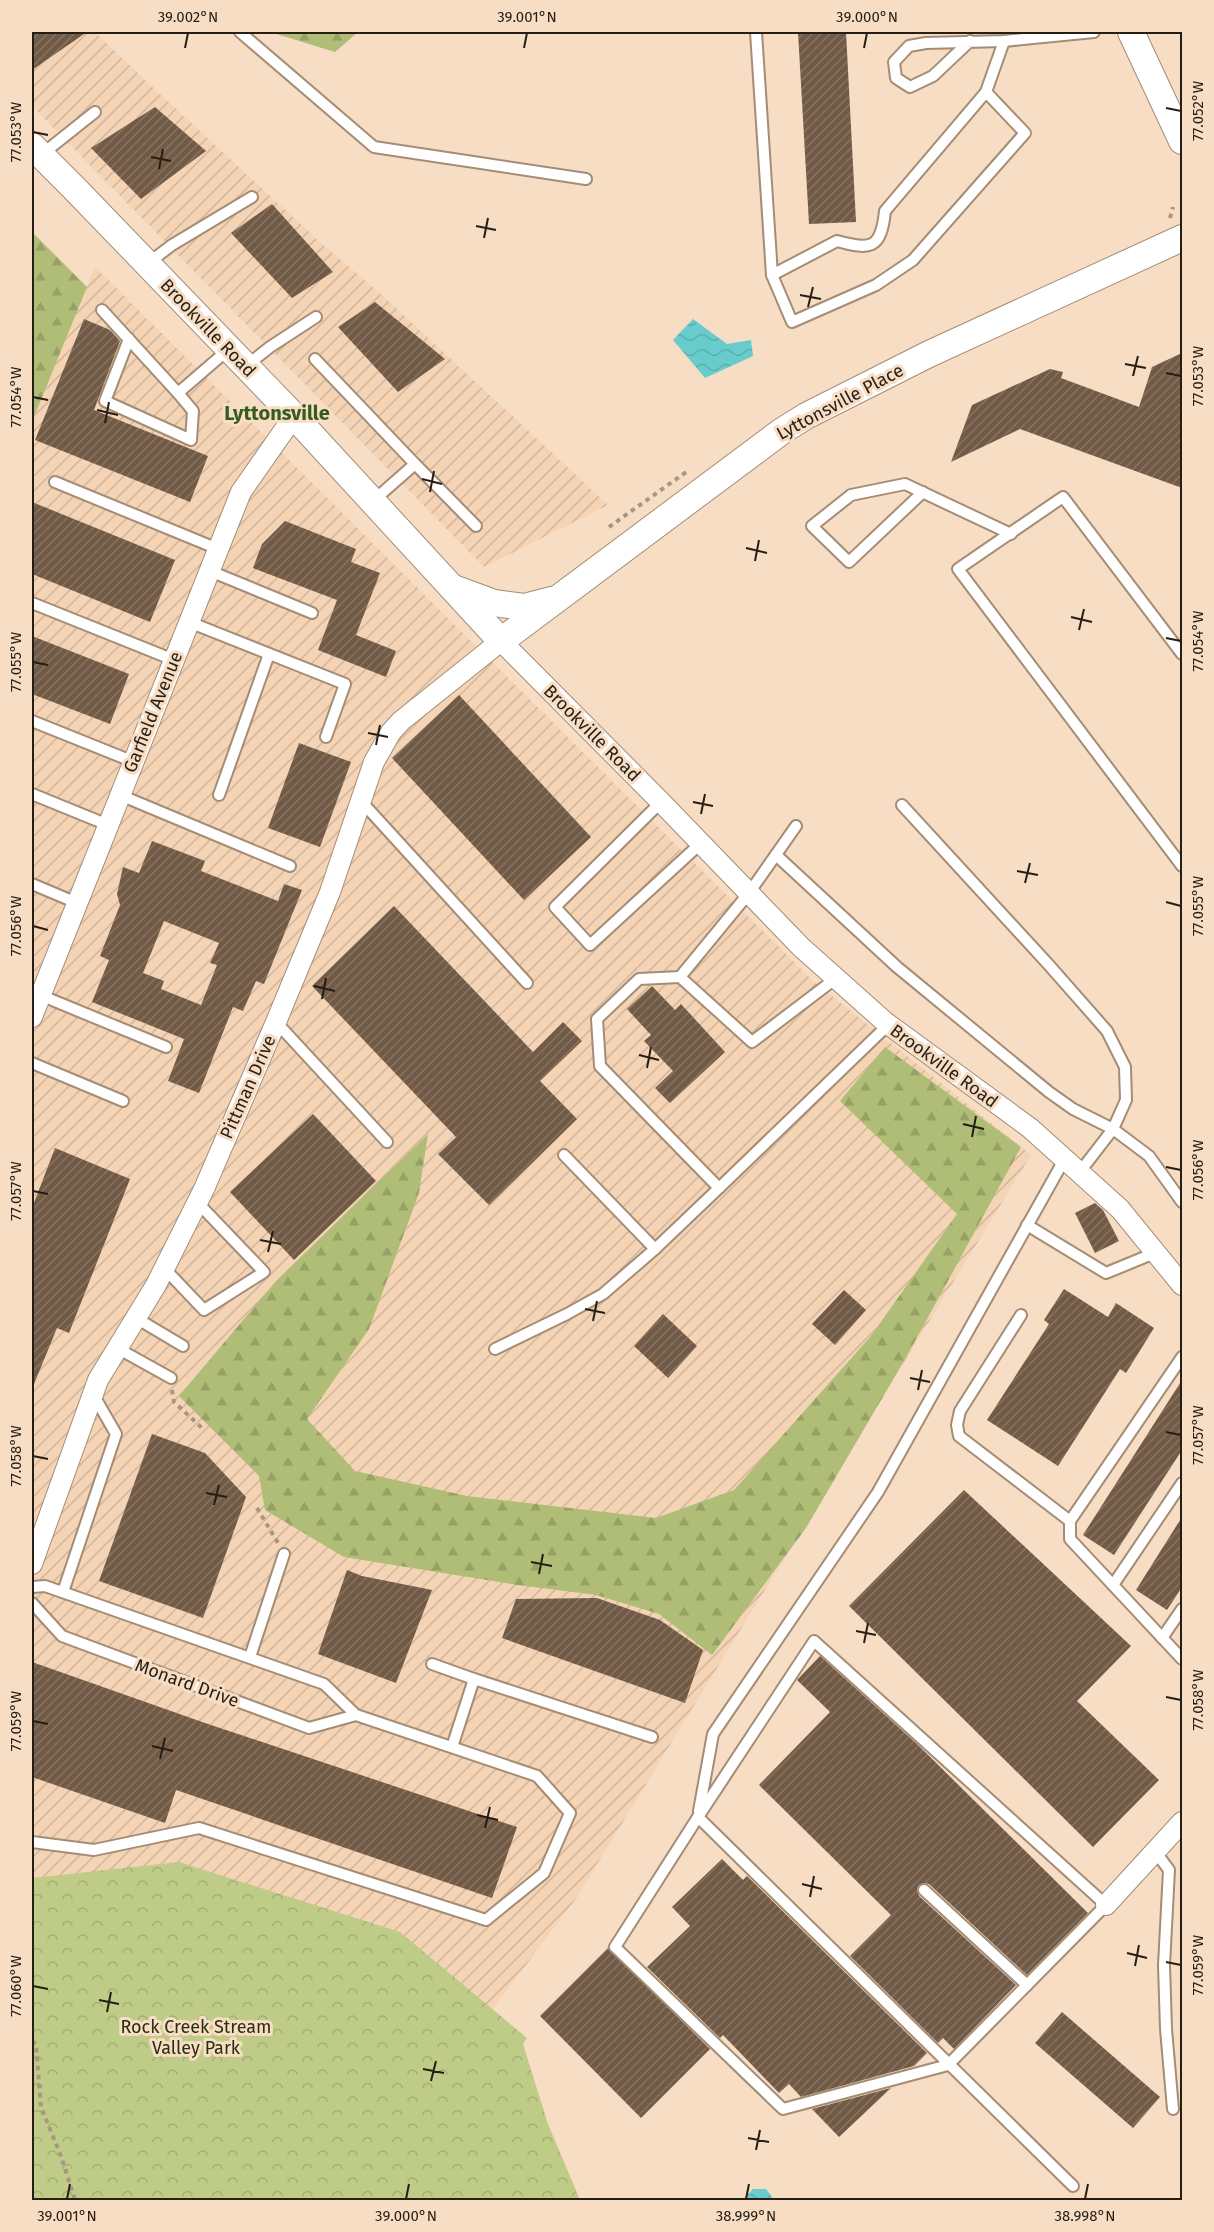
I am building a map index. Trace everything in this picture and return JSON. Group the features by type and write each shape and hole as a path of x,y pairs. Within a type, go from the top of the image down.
{"street":[{"path":"1131,32 1182,141"},
{"name":"Brookville Road","path":"36,150 294,416 501,641 835,979 888,1025 1030,1128 1120,1209 1182,1285"},
{"path":"1175,246 1182,217"},
{"name":"Lyttonsville Place","path":"501,641 782,430 919,359 1175,246"},
{"name":"Garfield Avenue","path":"32,1017 241,492 294,416"},
{"path":"452,588 494,603 524,607 557,599"},
{"name":"Pittman Drive","path":"32,1564 98,1380 164,1268 197,1202 276,1022 330,892 374,762 391,732 412,711 501,641"},
{"path":"1106,1905 1182,1822"}],"lane":[{"path":"240,32 374,147 586,179"},
{"path":"756,32 771,275 792,322 876,285 914,261 1025,133 986,92"},
{"path":"970,41 933,76 910,87 896,78 894,62 909,46 970,41 1004,41 1094,32"},
{"path":"771,275 837,241 863,248 874,242 883,228 885,211 986,92 1004,41"},
{"path":"36,150 95,112"},
{"path":"147,264 172,245 252,197"},
{"path":"102,310 129,339 178,393 193,411 191,440 105,401 129,339"},
{"path":"178,393 237,358 270,347 316,317"},
{"path":"315,359 476,526"},
{"path":"373,502 415,465"},
{"path":"55,482 218,549"},
{"path":"922,492 849,562 812,526 851,495 905,484 922,492 1011,534"},
{"path":"1182,654 1063,497 958,569 1182,866"},
{"path":"210,571 312,613"},
{"path":"32,603 174,660"},
{"path":"189,622 345,684 326,737"},
{"path":"219,795 269,654"},
{"path":"32,721 134,762"},
{"path":"32,794 108,825"},
{"path":"120,795 290,866"},
{"path":"361,801 527,982"},
{"path":"661,802 555,906 590,945 701,843"},
{"path":"698,1817 713,1734 878,1492 1028,1225 1071,1167 1113,1129 1126,1100 1125,1067 1107,1032 902,805"},
{"path":"680,977 749,893 796,826"},
{"path":"776,855 897,967 1049,1092 1073,1109 1113,1129 1149,1156 1182,1202"},
{"path":"32,884 77,903"},
{"path":"719,1188 600,1066 597,1019 639,978 680,977 752,1042 835,979"},
{"path":"40,995 166,1047"},
{"path":"276,1022 387,1142"},
{"path":"495,1349 603,1294 655,1249 888,1025"},
{"path":"32,1063 123,1101"},
{"path":"564,1155 655,1249"},
{"path":"164,1268 204,1310 264,1272 197,1202"},
{"path":"1028,1225 1106,1273 1157,1252"},
{"path":"1021,1315 960,1411 957,1425 959,1436 1070,1521"},
{"path":"136,1318 183,1346"},
{"path":"117,1348 171,1378"},
{"path":"1182,1357 1070,1521 1070,1539 1182,1659"},
{"path":"63,1592 116,1434 93,1394"},
{"path":"1113,1586 1182,1483"},
{"path":"250,1657 284,1554"},
{"path":"32,1587 45,1586 324,1684 356,1715 537,1776 570,1813 544,1873 486,1920 199,1828 94,1850 32,1842"},
{"name":"Monard Drive","path":"32,1603 62,1636 309,1728 356,1715"},
{"path":"1162,1638 1182,1609"},
{"path":"814,1641 1106,1905 948,2065 783,2109 615,1947 814,1641"},
{"path":"432,1664 652,1737"},
{"path":"452,1747 474,1679"},
{"path":"698,1817 1073,2186"},
{"path":"1155,1851 1169,1870 1164,1965 1166,2029 1173,2109"},
{"path":"924,1890 1027,1985"}],"path":[{"path":"609,527 692,468"},
{"path":"171,1378 174,1402 202,1428"},
{"path":"257,1508 284,1554"},
{"path":"32,2041 36,2044 41,2107 61,2156 75,2200"}],"shaded area":[{"path":"32,32 95,32 321,243 381,294 608,505 484,567 32,106"},
{"path":"95,267 812,980 1031,1155 577,1897 493,2009 32,1878 32,422"}],"green space":[{"path":"270,32 358,32 335,52"},
{"path":"32,232 87,287 32,422"},
{"path":"885,1047 1021,1147 908,1354 806,1528 712,1655 659,1614 596,1595 344,1557 265,1510 259,1476 179,1396 276,1281 428,1134 419,1193 369,1329 307,1419 355,1471 467,1496 656,1518 734,1490 871,1336 957,1214 840,1101"},
{"name":"Rock Creek Stream Valley Park","path":"179,1862 400,1932 527,2038 523,2044 548,2124 580,2200 32,2200 32,1878"}],"water":[{"path":"693,319 727,344 751,340 753,356 705,378 673,340"},
{"path":"753,2189 766,2189 772,2197 771,2200 743,2200"}],"building":[{"path":"32,32 87,32 32,70"},
{"path":"798,32 846,32 856,222 809,224"},
{"path":"155,107 206,151 141,199 91,148"},
{"path":"272,204 333,272 292,298 231,233"},
{"path":"375,302 445,359 398,392 338,327"},
{"path":"84,319 110,330 120,341 94,410 208,456 190,502 35,440"},
{"path":"1182,353 1182,488 1020,429 951,462 972,405 1050,369 1063,372 1061,378 1139,407 1152,367"},
{"path":"32,502 175,560 150,622 32,574"},
{"path":"285,521 356,549 351,562 380,573 356,635 396,651 386,677 318,650 337,600 253,568 262,544"},
{"path":"32,636 129,674 110,724 32,694"},
{"path":"459,695 591,837 524,900 392,758"},
{"path":"299,743 351,762 320,847 268,828"},
{"path":"152,841 205,861 201,871 278,901 284,884 302,890 264,984 256,981 243,1011 233,1007 199,1093 168,1081 184,1039 92,1002 109,960 100,956 120,905 117,894 123,867 139,873","holes":["164,921 219,943 210,963 217,965 201,1005 161,989 164,981 143,973"]},
{"path":"394,906 533,1052 563,1022 582,1041 540,1081 577,1119 489,1205 438,1154 456,1137 312,986"},
{"path":"652,986 675,1010 681,1004 725,1052 670,1103 655,1088 673,1071 644,1041 651,1035 627,1009"},
{"path":"313,1114 376,1181 294,1260 230,1192"},
{"path":"55,1148 130,1179 69,1333 57,1328 32,1389 32,1208"},
{"path":"1095,1203 1103,1210 1119,1241 1095,1253 1075,1213"},
{"path":"1064,1289 1108,1317 1116,1303 1154,1328 1126,1373 1120,1369 1058,1466 987,1420 1049,1324 1044,1320"},
{"path":"844,1290 866,1310 835,1345 812,1324"},
{"path":"663,1314 697,1346 668,1378 634,1346"},
{"path":"1182,1380 1182,1450 1114,1555 1083,1535"},
{"path":"152,1434 205,1453 246,1497 203,1618 99,1581"},
{"path":"964,1490 1131,1646 1077,1701 1159,1780 1093,1847 849,1606"},
{"path":"1182,1517 1182,1587 1167,1610 1136,1590"},
{"path":"347,1570 362,1576 432,1590 396,1683 318,1654"},
{"path":"597,1598 660,1620 703,1650 685,1703 502,1638 516,1599"},
{"path":"820,1656 917,1744 1088,1913 1027,1975 929,1884 919,1885 917,1889 919,1896 1016,1985 954,2049 943,2038 938,2043 850,1956 891,1915 759,1785 830,1712 797,1680"},
{"path":"32,1662 205,1723 517,1827 492,1898 176,1790 165,1823 32,1777"},
{"path":"722,1859 743,1880 747,1876 927,2053 914,2066 801,2097 789,2084 779,2093 723,2035 720,2038 647,1967 690,1926 672,1907"},
{"path":"608,1948 710,2049 641,2118 540,2016"},
{"path":"1062,2012 1160,2097 1133,2128 1035,2043"},
{"path":"891,2088 839,2137 812,2109"}],"district":[{"name":"Lyttonsville","path":"277,413"}]}
